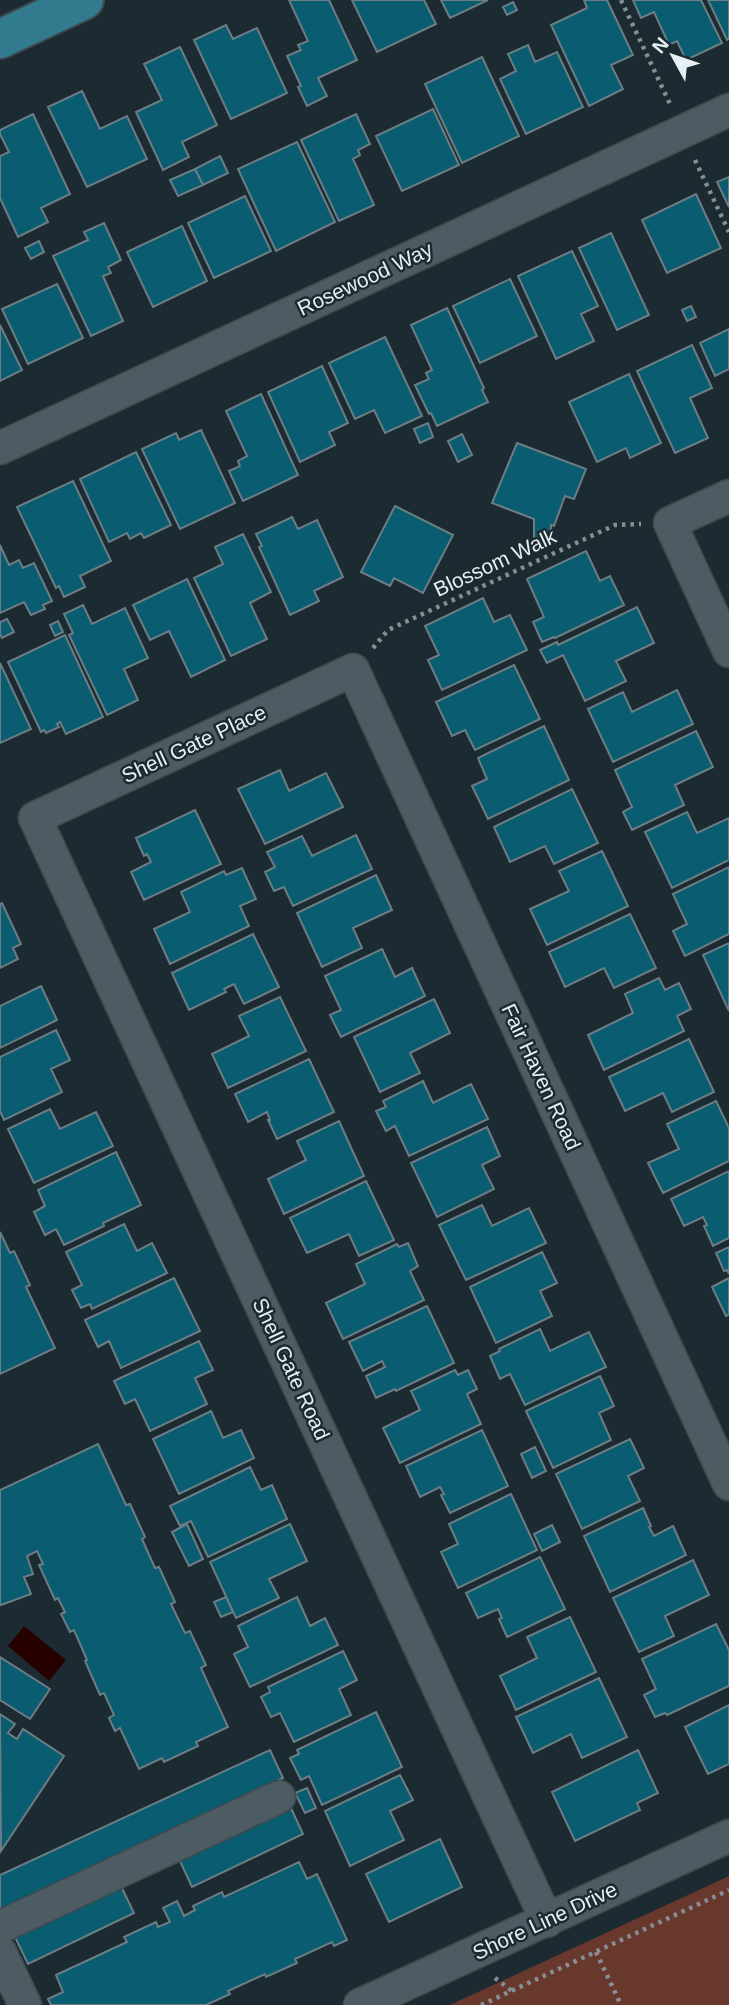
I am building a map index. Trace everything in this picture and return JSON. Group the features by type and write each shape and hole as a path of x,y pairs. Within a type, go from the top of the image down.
{"main road":[{"path":"0,39 85,0"}],"street":[{"name":"Rosewood Way","path":"0,449 729,110"},
{"path":"729,495 670,523 729,651"},
{"name":"Shell Gate Place","path":"35,818 353,670"},
{"name":"Fair Haven Road","path":"353,670 729,1484"},
{"name":"Shell Gate Road","path":"35,818 547,1921"},
{"path":"0,1927 279,1797"},
{"name":"Shore Line Drive","path":"360,2005 729,1836"},
{"path":"0,1952 25,2005"}],"path":[{"name":"Blossom Walk","path":"353,670 388,629 615,525 670,523"},
{"path":"481,2005 729,1890"},
{"path":"596,1952 621,2005"},
{"path":"495,1978 512,1991"}],"shaded area":[{"path":"24,1626 66,1660 49,1681 8,1646"},
{"path":"729,1876 729,2005 450,2005"}],"building":[{"path":"289,0 329,0 357,60 318,78 327,96 307,106 287,56 301,50 298,45 308,41"},
{"path":"352,0 424,0 436,24 377,52"},
{"path":"441,0 488,0 450,18"},
{"path":"584,0 607,0 633,55 611,65 623,89 589,106 551,25 587,8"},
{"path":"633,0 701,0 722,43 686,60 677,41 669,45 654,12 641,18"},
{"path":"708,0 729,0 729,39 727,40"},
{"path":"513,2 517,10 507,15 503,7"},
{"path":"226,25 233,39 257,28 287,93 231,119 194,40"},
{"path":"528,45 535,62 557,52 583,107 526,134 500,79 516,71 508,54"},
{"path":"180,47 217,125 182,142 189,157 163,170 136,112 162,100 144,64"},
{"path":"482,57 519,136 462,163 425,84"},
{"path":"82,91 100,129 127,116 147,159 87,187 48,107"},
{"path":"433,109 459,165 402,191 376,136"},
{"path":"33,114 70,194 41,208 48,222 18,237 0,198 0,156 9,152 0,130"},
{"path":"356,114 370,144 358,150 360,155 353,159 374,205 339,221 301,140"},
{"path":"297,142 335,222 276,251 238,169"},
{"path":"220,156 228,173 203,185 195,169"},
{"path":"195,169 203,185 178,196 170,180"},
{"path":"729,177 729,207 717,182"},
{"path":"696,194 721,248 667,273 642,220"},
{"path":"245,196 271,251 214,278 188,223"},
{"path":"104,223 121,260 108,267 111,273 103,276 123,321 91,336 53,256 88,240 84,232"},
{"path":"182,226 207,281 153,307 127,252"},
{"path":"611,233 649,315 617,330 579,248"},
{"path":"39,241 44,252 31,259 25,248"},
{"path":"572,251 598,306 581,314 594,341 556,359 518,276"},
{"path":"510,279 537,336 480,363 453,306"},
{"path":"57,284 83,338 28,364 2,309"},
{"path":"691,306 696,317 687,321 682,310"},
{"path":"447,308 488,402 437,426 415,385 429,379 426,373 432,370 411,325"},
{"path":"0,325 22,370 0,381"},
{"path":"729,329 729,369 715,376 700,343"},
{"path":"385,337 422,416 385,433 374,410 355,419 329,363"},
{"path":"692,345 712,388 690,398 708,438 675,453 637,371"},
{"path":"322,366 348,423 329,432 335,445 300,462 268,392"},
{"path":"629,374 661,443 630,458 626,448 597,462 569,402"},
{"path":"261,394 298,475 243,501 229,471 240,466 238,461 247,456 226,411"},
{"path":"428,423 433,437 420,443 414,429"},
{"path":"201,430 235,503 180,529 142,449 176,433 179,440"},
{"path":"462,434 472,455 458,462 448,441"},
{"path":"517,443 586,469 574,499 565,496 554,526 551,525 551,539 534,539 534,519 492,503"},
{"path":"136,452 171,525 144,538 141,533 130,539 127,533 109,542 80,479"},
{"path":"73,481 111,561 80,576 85,587 64,597 59,586 56,588 17,507"},
{"path":"395,506 453,535 423,593 394,578 390,586 361,572"},
{"path":"292,517 298,529 317,520 343,577 314,591 319,601 290,615 259,547 262,546 256,534"},
{"path":"243,534 271,592 250,603 267,639 231,656 194,578 223,564 215,547"},
{"path":"0,545 9,565 19,560 23,568 34,563 52,601 43,605 45,609 31,615 24,602 0,613"},
{"path":"586,551 600,581 610,576 624,605 542,642 533,622 544,617 527,579"},
{"path":"187,579 225,660 191,677 169,631 150,640 133,605"},
{"path":"483,598 494,622 510,615 527,650 442,690 428,660 439,655 425,626"},
{"path":"83,605 92,624 125,608 148,658 124,669 138,700 107,715 69,635 73,633 64,614"},
{"path":"637,607 654,643 616,661 626,681 585,701 563,655 547,663 540,650 557,642 558,645"},
{"path":"7,619 14,632 2,638 0,622"},
{"path":"58,621 63,632 55,636 50,625"},
{"path":"65,635 103,717 66,734 60,722 57,724 59,727 46,733 44,730 41,732 8,662"},
{"path":"0,663 31,729 0,743"},
{"path":"514,665 540,719 475,750 465,730 452,736 436,702"},
{"path":"677,690 693,724 613,762 588,709 623,692 632,712"},
{"path":"544,726 569,780 488,819 472,786 487,779 478,758"},
{"path":"696,731 713,767 675,785 684,805 632,830 623,812 632,807 615,770"},
{"path":"280,770 289,791 326,773 343,807 265,844 238,789"},
{"path":"572,789 598,843 554,864 545,846 510,862 494,827"},
{"path":"195,810 221,864 144,900 131,872 151,862 147,854 144,856 136,838"},
{"path":"687,812 697,833 729,818 729,860 672,888 645,832"},
{"path":"356,835 372,869 293,906 284,887 274,891 265,872 275,867 267,852 302,836 312,856"},
{"path":"602,851 628,906 547,945 530,909 569,891 559,871"},
{"path":"729,867 729,934 685,956 673,931 687,924 673,894"},
{"path":"242,868 256,899 240,906 249,926 170,964 154,929 190,912 181,892 224,871 226,875"},
{"path":"376,875 392,910 353,928 362,948 322,967 297,913"},
{"path":"2,903 21,944 13,948 18,959 0,968 0,904"},
{"path":"630,914 656,968 614,988 604,968 565,987 549,952"},
{"path":"253,934 279,987 244,1004 234,984 224,989 226,992 189,1010 172,973"},
{"path":"729,943 729,1011 703,955"},
{"path":"382,949 395,977 412,968 425,996 341,1037 330,1015 341,1010 325,976"},
{"path":"659,978 665,990 679,983 691,1009 677,1016 684,1031 604,1070 588,1035 633,1013 625,994"},
{"path":"41,986 57,1020 0,1048 0,1006"},
{"path":"280,997 306,1051 228,1088 212,1054 249,1036 239,1016"},
{"path":"434,999 450,1033 410,1053 420,1073 380,1092 354,1037"},
{"path":"56,1030 70,1060 51,1069 62,1092 4,1120 0,1111 0,1057"},
{"path":"689,1039 714,1092 672,1112 663,1093 625,1111 609,1077"},
{"path":"309,1059 334,1112 277,1139 267,1112 248,1122 235,1094"},
{"path":"423,1081 433,1103 471,1084 488,1119 409,1156 395,1126 386,1131 376,1111 386,1107 383,1101"},
{"path":"716,1101 729,1128 729,1161 663,1193 648,1163 679,1149 667,1124"},
{"path":"50,1109 60,1129 96,1112 113,1146 34,1183 8,1129"},
{"path":"339,1121 364,1176 284,1214 268,1179 306,1160 297,1141"},
{"path":"487,1127 500,1156 482,1165 494,1189 437,1217 411,1163"},
{"path":"116,1152 141,1205 64,1245 56,1229 45,1235 34,1212 45,1206 38,1190"},
{"path":"729,1171 729,1238 713,1246 703,1217 684,1226 671,1199"},
{"path":"366,1181 394,1240 359,1256 349,1234 307,1253 290,1218"},
{"path":"482,1205 492,1226 529,1208 546,1243 466,1280 439,1225"},
{"path":"124,1224 137,1251 152,1243 167,1273 92,1309 90,1304 81,1308 72,1290 82,1285 66,1252"},
{"path":"0,1232 10,1253 14,1251 30,1285 26,1287 55,1348 0,1374"},
{"path":"408,1243 418,1266 410,1271 424,1300 343,1339 326,1303 365,1284 356,1264 397,1244 399,1247"},
{"path":"729,1247 729,1274 727,1270 724,1271 716,1253"},
{"path":"542,1252 557,1283 540,1291 552,1316 496,1343 470,1287"},
{"path":"174,1278 200,1331 121,1368 109,1341 98,1347 85,1320"},
{"path":"729,1278 729,1314 726,1316 712,1287"},
{"path":"427,1306 454,1363 376,1398 366,1376 385,1367 382,1361 363,1371 349,1342"},
{"path":"540,1329 550,1351 589,1332 606,1367 525,1405 510,1374 500,1379 490,1356"},
{"path":"199,1341 213,1370 195,1378 207,1404 150,1431 135,1399 125,1404 114,1381"},
{"path":"455,1370 458,1375 468,1370 477,1389 467,1394 481,1424 400,1463 383,1428 420,1410 411,1391"},
{"path":"600,1376 614,1406 599,1413 611,1440 553,1468 526,1411"},
{"path":"211,1411 223,1438 241,1430 254,1458 179,1494 153,1439"},
{"path":"482,1430 508,1486 450,1513 440,1487 420,1497 406,1466"},
{"path":"630,1439 644,1468 628,1476 640,1501 582,1529 556,1474"},
{"path":"98,1444 126,1505 130,1504 155,1568 159,1567 175,1602 171,1604 185,1633 190,1631 206,1665 201,1668 228,1727 196,1742 198,1746 164,1762 162,1758 139,1769 120,1728 115,1731 109,1718 114,1715 104,1693 100,1695 74,1630 70,1632 61,1614 65,1612 58,1598 55,1600 39,1565 43,1564 37,1551 27,1556 33,1574 24,1577 31,1594 1,1605 0,1603 0,1490"},
{"path":"535,1447 546,1471 532,1478 521,1454"},
{"path":"250,1467 261,1490 272,1485 287,1519 208,1557 191,1521 180,1526 170,1506"},
{"path":"511,1494 537,1550 458,1588 441,1552 458,1544 449,1524"},
{"path":"643,1508 654,1536 673,1526 686,1555 610,1592 584,1536"},
{"path":"187,1524 203,1559 189,1566 172,1532"},
{"path":"290,1524 307,1561 269,1579 279,1598 236,1618 210,1562"},
{"path":"552,1525 560,1542 542,1551 534,1534"},
{"path":"540,1557 565,1609 507,1637 499,1619 502,1618 498,1609 478,1618 466,1593"},
{"path":"693,1560 709,1595 665,1616 674,1636 639,1652 613,1598"},
{"path":"226,1597 233,1612 221,1617 214,1602"},
{"path":"297,1597 310,1626 325,1618 338,1645 250,1687 234,1654 248,1647 238,1626"},
{"path":"570,1617 596,1672 516,1710 500,1676 537,1658 527,1637"},
{"path":"716,1624 729,1650 729,1686 667,1715 665,1713 655,1717 644,1695 656,1689 642,1659"},
{"path":"343,1651 357,1680 339,1689 351,1715 294,1742 280,1713 271,1717 261,1697 270,1692 268,1687"},
{"path":"0,1657 50,1689 30,1719 0,1700"},
{"path":"599,1678 627,1737 582,1758 571,1734 533,1753 516,1717"},
{"path":"729,1705 729,1764 708,1774 685,1727"},
{"path":"376,1712 402,1767 322,1805 309,1776 301,1780 290,1758 299,1754 297,1750"},
{"path":"0,1714 15,1724 8,1733 17,1739 23,1729 64,1756 1,1851"},
{"path":"270,1750 283,1778 0,1910 0,1875"},
{"path":"638,1750 658,1793 637,1803 640,1810 575,1841 552,1792"},
{"path":"400,1775 413,1800 390,1811 404,1840 350,1866 325,1811"},
{"path":"307,1788 316,1808 305,1813 295,1793"},
{"path":"290,1806 303,1834 192,1887 179,1859"},
{"path":"440,1839 462,1887 389,1922 366,1874"},
{"path":"299,1862 307,1879 317,1874 347,1940 334,1946 332,1942 295,1959 297,1963 228,1991 230,1994 206,2005 51,2005 48,1999 63,1992 56,1975 127,1942 124,1937 156,1922 158,1927 170,1922 163,1908 177,1901 184,1916 195,1910 193,1906 222,1892 224,1897"},
{"path":"120,1884 134,1913 28,1964 14,1935"}]}
